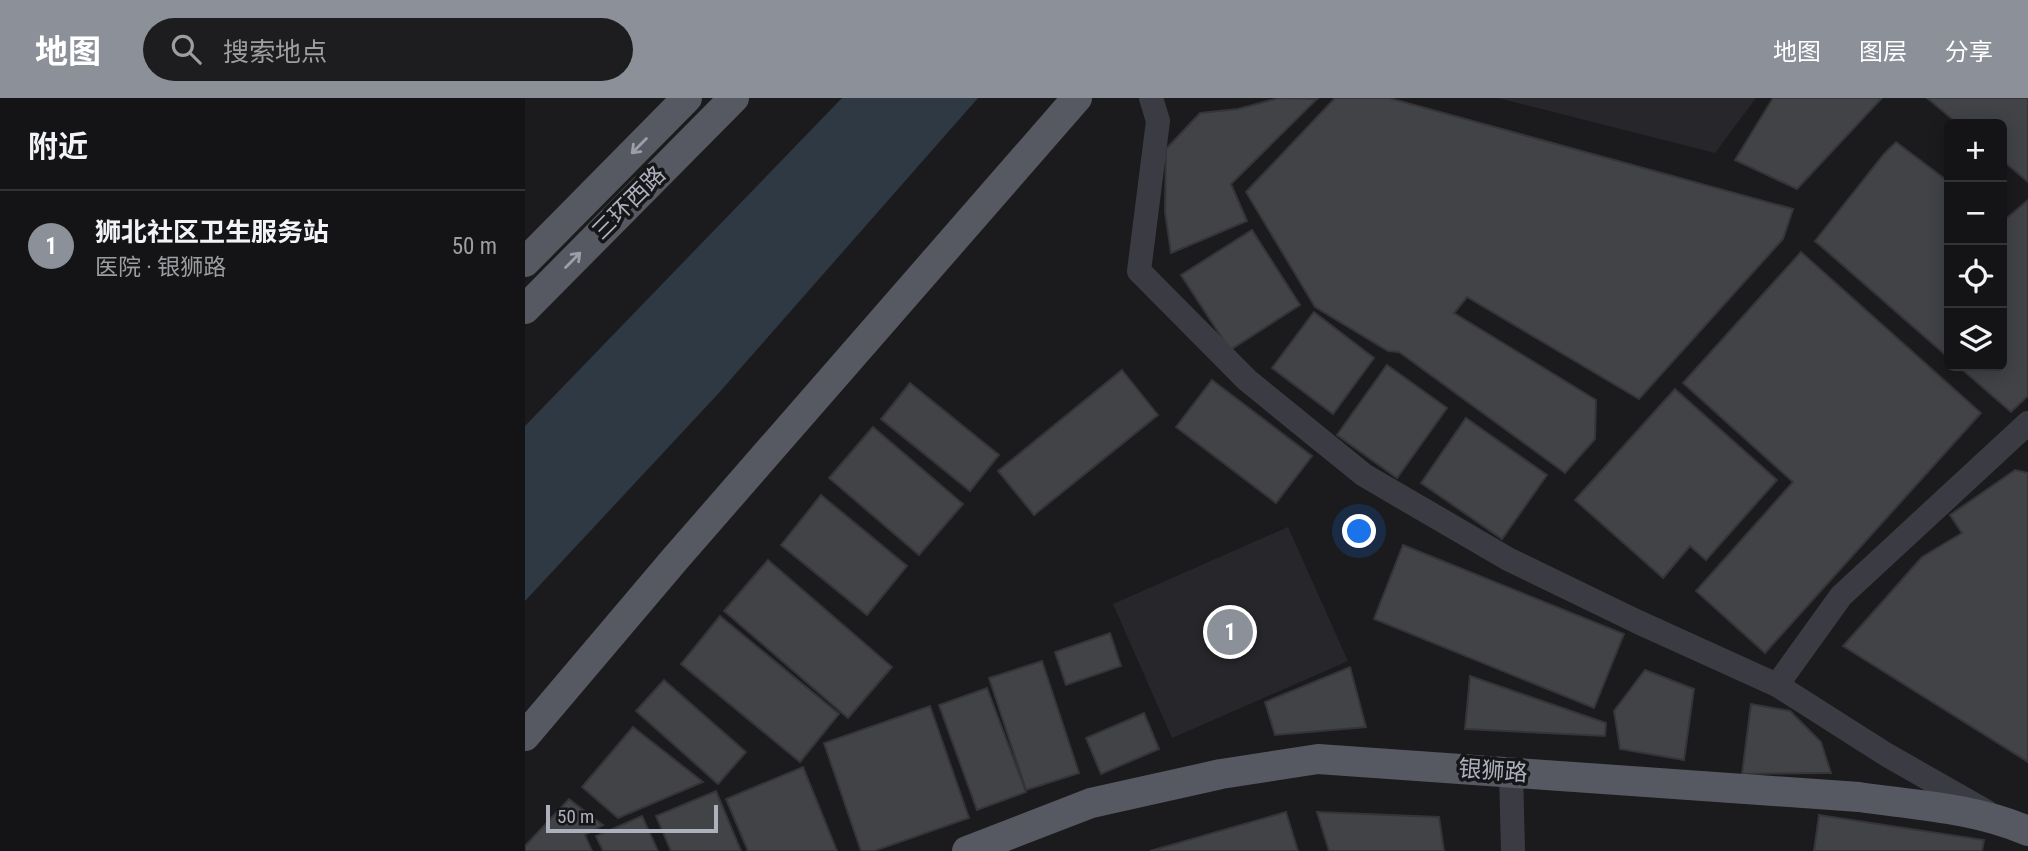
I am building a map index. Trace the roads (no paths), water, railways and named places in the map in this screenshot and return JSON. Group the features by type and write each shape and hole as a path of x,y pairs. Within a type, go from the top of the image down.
{"main road":[{"name":"三环西路","path":"525,262 687,98"},
{"name":"三环西路","path":"525,309 734,98"},
{"path":"525,736 675,559 1077,98"},
{"name":"银狮路","path":"967,851 1091,803 1221,774 1318,759 1859,797 1942,808 2015,826"}],"street":[{"path":"1151,98 1158,121 1139,271 1247,380 1364,475 1508,559 1777,685 1887,755 2015,826"},
{"path":"1777,685 1841,596 2028,423"},
{"path":"1511,772 1513,851"}],"place":[{"name":"狮北社区卫生服务站","path":"1230,632"}]}
